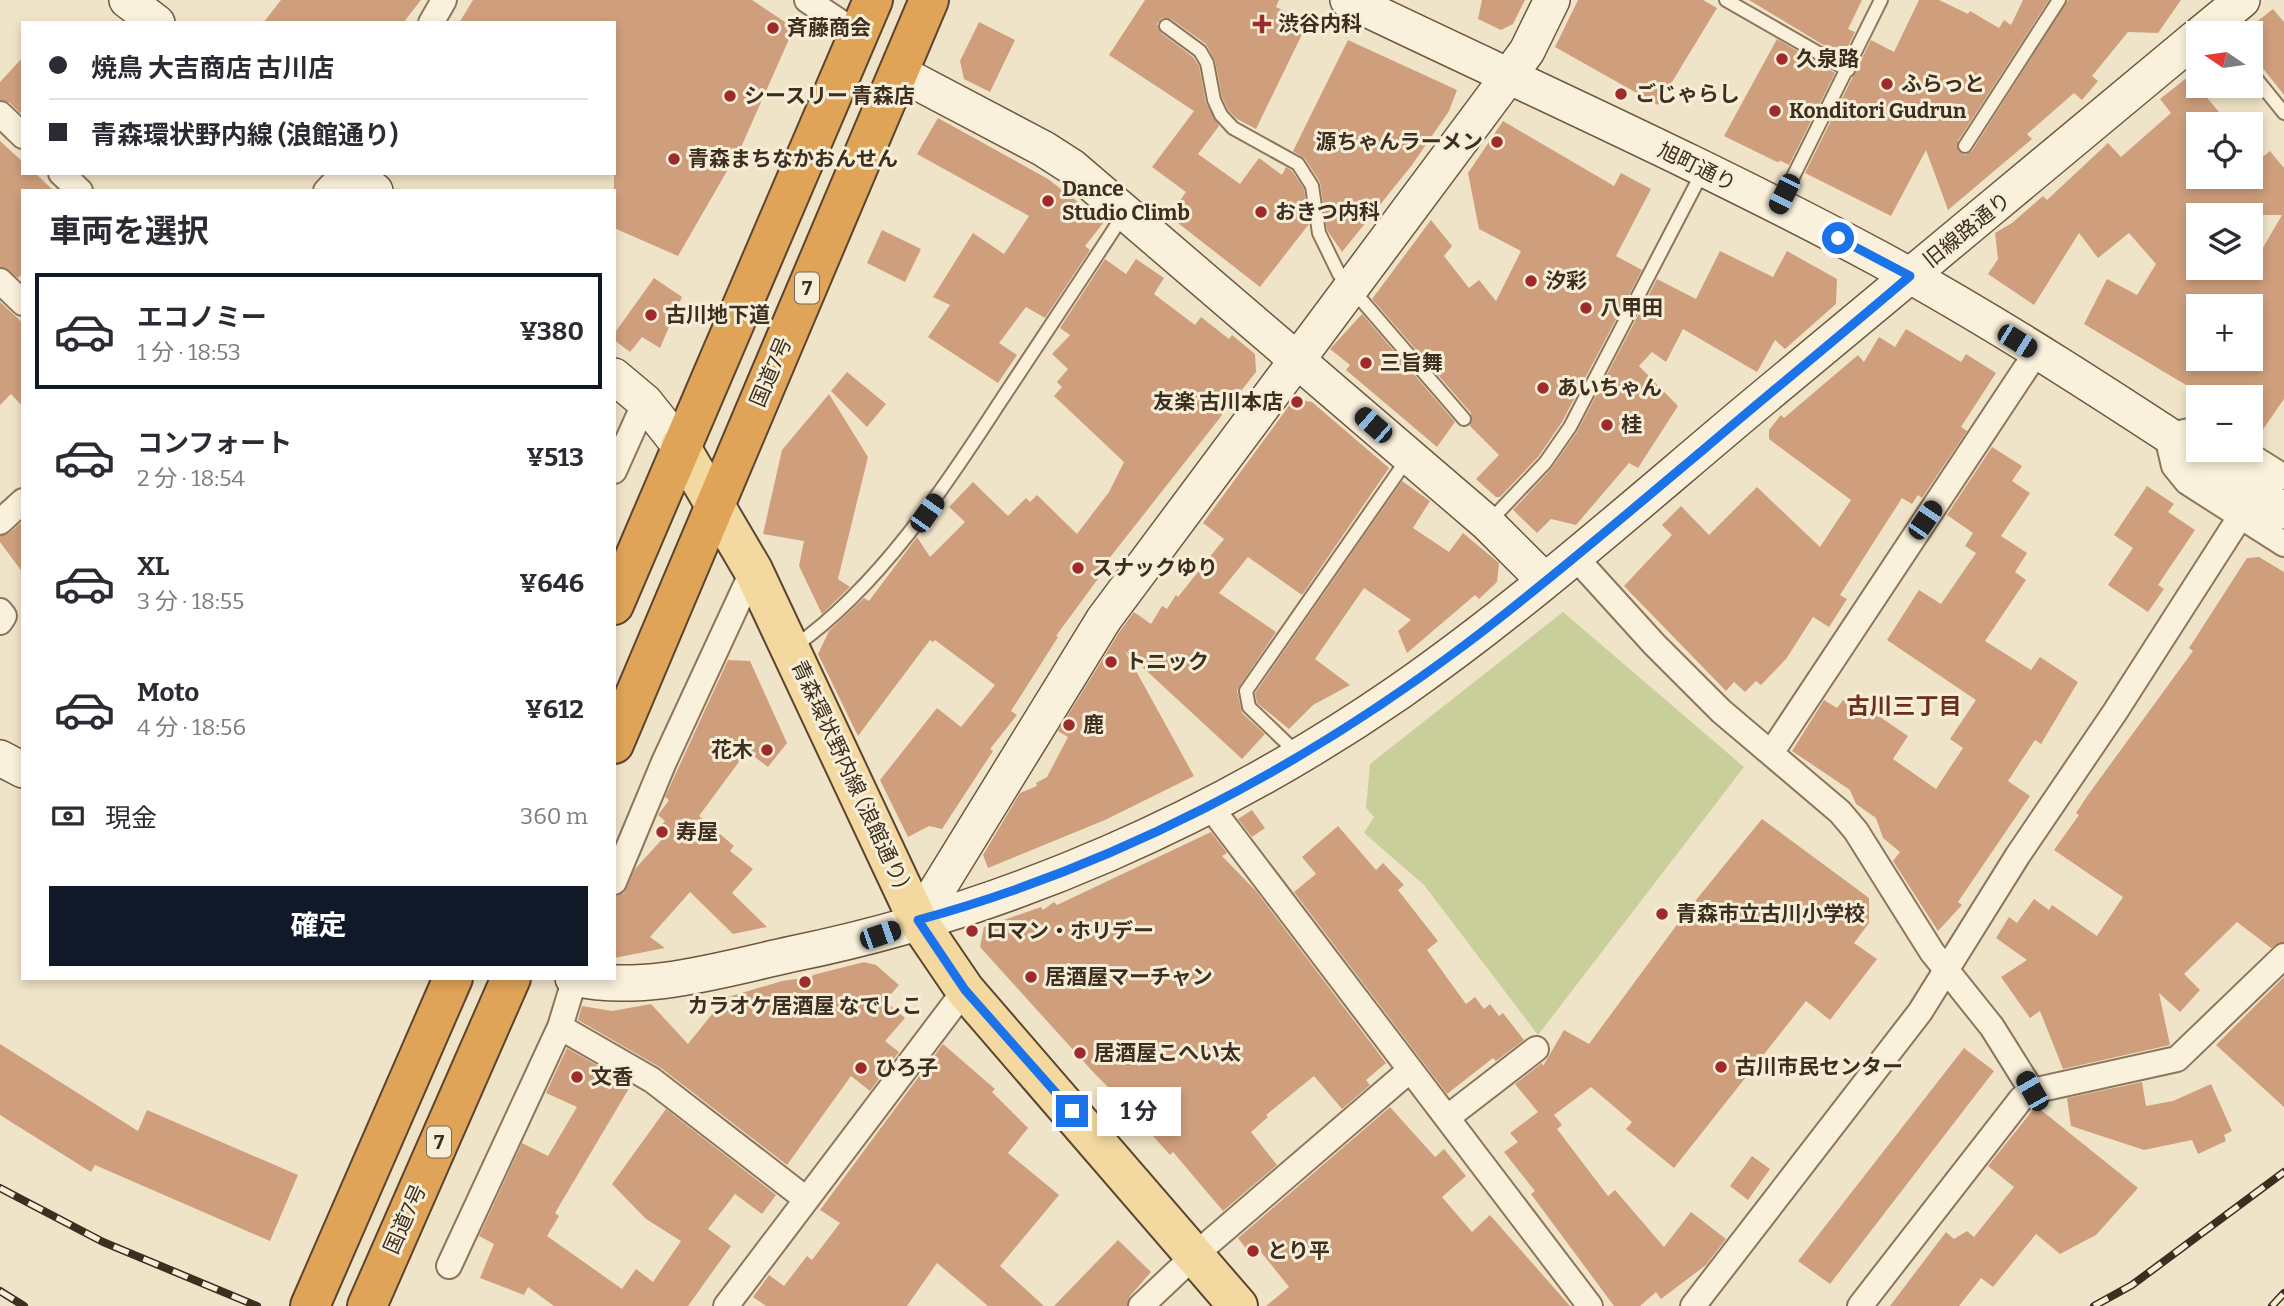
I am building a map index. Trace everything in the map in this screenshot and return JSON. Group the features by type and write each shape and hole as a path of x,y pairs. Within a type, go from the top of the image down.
{"highway":[{"name":"国道7号","path":"616,739 929,0"},
{"path":"621,589 866,17"},
{"path":"310,1306 452,980"},
{"name":"国道7号","path":"367,1306 510,980"}],"main road":[{"name":"青森環状野内線 (浪館通り)","path":"680,446 753,570 918,920 965,990 1196,1254 1238,1306"}],"street":[{"path":"127,0 154,21"},
{"path":"432,21 444,0"},
{"path":"807,0 866,17"},
{"name":"旭町通り","path":"1348,0 1704,170 1910,276 2036,353 2183,433 2284,511"},
{"path":"918,920 1081,653 1527,51 1552,0"},
{"name":"旧線路通り","path":"2220,21 2242,0"},
{"name":"旧線路通り","path":"588,980 610,983 687,976 880,935 918,920 990,900 1080,866 1209,805 1299,756 1416,680 1545,581 2186,50"},
{"path":"898,72 1044,149 1126,211 1488,523 1545,581"},
{"path":"0,114 21,134"},
{"path":"63,175 78,189"},
{"path":"328,189 341,175"},
{"path":"355,175 372,189"},
{"path":"0,281 21,301"},
{"path":"1771,753 2036,353"},
{"path":"616,378 645,402 680,446"},
{"path":"616,467 645,402"},
{"path":"2183,433 2174,467 2187,482 2284,544"},
{"path":"2260,462 2284,477"},
{"path":"0,522 21,503"},
{"path":"1693,1306 1948,972 2018,855 2115,712 2240,517"},
{"path":"1575,557 1654,645 1721,711 1840,812 1856,831 1908,915 1948,972 1992,1027 2032,1091"},
{"path":"616,877 664,762 753,570"},
{"path":"0,611 4,616 0,622"},
{"path":"0,758 21,769"},
{"path":"1209,805 1307,930 1520,1217 1590,1306"},
{"path":"1860,1306 2021,1099 2032,1091 2177,1059 2284,956"},
{"path":"449,1266 560,1027 573,980"},
{"path":"726,1306 965,990"},
{"path":"560,1027 652,1080 806,1199"},
{"path":"1448,1117 1536,1049"},
{"path":"1141,1306 1196,1254 1410,1070"}],"lane":[{"path":"1726,0 1848,70"},
{"path":"1778,207 1881,0"},
{"path":"1965,146 2059,0"},
{"path":"1166,26 1200,51 1207,63 1214,100 1233,128 1288,156 1306,175 1312,186 1324,245 1350,289 1464,419"},
{"path":"2263,87 2284,113"},
{"path":"1488,523 1545,463 1570,427 1704,170"},
{"path":"792,648 817,631 927,513 1126,211"},
{"path":"1299,756 1249,707 1246,691 1409,457"}],"green space":[{"path":"1563,612 1744,767 1538,1035 1424,885 1364,833 1374,817 1366,808 1370,764"}],"building":[{"path":"281,0 421,0 405,21 265,21"},
{"path":"473,0 752,0 794,28 742,145 678,256 616,229 616,21 460,21"},
{"path":"1145,0 1279,0 1276,7 1308,22 1256,129 1237,119 1228,110 1222,97 1215,61 1206,44 1171,19 1162,18 1157,24 1161,33 1193,57 1199,66 1206,103 1219,126 1198,154 1240,184 1259,158 1282,175 1286,167 1292,171 1304,189 1309,224 1260,287 1169,216 1186,192 1152,167 1194,111 1109,55"},
{"path":"1482,0 1525,0 1513,24 1501,30 1478,19"},
{"path":"1578,0 1703,0 1717,8 1658,105 1555,47"},
{"path":"1749,0 1862,0 1848,29 1855,32 1843,57"},
{"path":"1919,0 1939,0 1968,14 1970,11 1999,28 2004,20 2011,25 2023,0 2049,0 1958,141 1958,151 1965,155 1972,151 2068,0 2181,0 2158,33 2128,32 2092,76 2098,81 2082,100 2074,93 2027,134 2032,139 1948,210 1926,150 1891,216 1805,173 1871,40 1894,52"},
{"path":"2273,9 2284,22 2284,95 2263,68 2263,21 2258,21"},
{"path":"979,22 1015,40 990,92 964,79 960,61"},
{"path":"1777,39 1835,73 1789,165 1777,162 1724,136"},
{"path":"1348,40 1457,90 1449,111 1412,165 1342,252 1327,230 1320,182 1305,159 1293,151"},
{"path":"21,59 20,113 10,103 0,100 0,82"},
{"path":"2186,78 2186,98 2207,98 2219,112 2186,112 2186,189 2263,189 2263,157 2270,151 2284,168 2284,399 2263,429 2263,385 2186,385 2084,324 2107,279 2137,295 2156,264 2129,233 2098,258 2079,233 2034,305 1988,274 1998,259 1995,233 2012,223 2043,196 2047,200 2108,143 2121,157 2171,113 2160,99"},
{"path":"938,118 1048,179 1104,222 1085,246 1090,250 1045,318 1026,307 999,343 1017,355 998,383 928,337 950,305 933,297 973,233 1004,254 1029,216 917,154"},
{"path":"1503,121 1614,186 1621,173 1651,189 1616,256 1642,270 1562,422 1538,457 1500,497 1496,497 1476,479 1499,455 1470,426 1471,413 1372,299 1431,220 1452,246 1444,256 1469,288 1479,280 1496,301 1521,251 1479,229 1468,173"},
{"path":"0,141 21,160 21,175 37,175 52,189 21,189 21,275 18,278 0,267"},
{"path":"882,230 921,249 905,282 867,263"},
{"path":"1720,251 1773,277 1787,251 1837,279 1836,304 1785,349 1775,340 1757,372 1683,329 1666,362 1652,352 1639,366 1678,406 1638,468 1629,463 1576,525 1551,519 1537,533 1513,510 1551,469 1577,432 1657,279 1696,299"},
{"path":"1105,259 1126,274 1136,259 1164,278 1154,294 1195,325 1201,317 1229,339 1232,335 1255,354 1256,372 1100,570 1103,572 1056,636 1058,637 1011,711 1017,715 990,749 993,751 942,829 929,826 908,837 880,780 937,708 961,727 995,685 935,640 930,640 858,736 818,654 829,631 864,598 869,601 917,537 930,557 965,522 949,507 973,482 1008,516 1026,498 1030,502 1037,495 1077,534 1109,492 1124,462 1054,396 1062,387 1057,382 1068,369 1052,354 1070,335 1060,328"},
{"name":"古川地下道","path":"654,278 682,297 660,348 642,337 630,352 616,342 616,331"},
{"path":"0,302 21,321 21,405 11,394 0,405"},
{"path":"1362,314 1455,422 1437,447 1346,370 1350,365 1330,349"},
{"path":"1906,329 1961,362 1966,354 1996,373 1961,427 1967,431 1922,498 1918,495 1912,504 1902,498 1840,595 1847,599 1829,627 1813,617 1786,659 1761,685 1756,681 1745,692 1734,682 1726,691 1624,586 1672,535 1662,525 1681,506 1709,535 1757,487 1820,547 1851,500 1769,439 1769,430 1781,415 1784,418 1858,355 1864,362 1879,337 1895,347"},
{"path":"847,372 886,404 867,427 831,391"},
{"path":"829,394 868,457 838,579 850,587 822,614 799,566 804,541 763,534 782,450"},
{"path":"1294,399 1312,402 1389,468 1302,595 1248,557 1219,593 1276,632 1237,690 1242,713 1265,734 1242,759 1125,651 1194,776 1105,820 988,868 983,855 1020,793 1037,786 1036,783 1047,777 1068,737 1058,731 1120,631 1134,612 1151,624 1162,606 1167,609 1224,539 1203,523"},
{"path":"1992,447 2022,466 2012,481 2030,493 2001,536 2027,553 2015,572 2026,580 1985,641 2031,670 2040,657 2078,682 2041,744 2035,740 2008,781 2030,796 1958,902 1962,905 1938,931 1893,861 1900,852 1883,838 1876,818 1856,804 1850,790 1792,751 1824,700 1837,708 1843,700 1851,705 1855,700 1908,736 1893,759 1936,789 1963,748 1950,739 1976,700 1887,640 1919,590 1941,604 1976,553 1965,546 1973,533 1947,515"},
{"path":"1402,481 1430,501 1413,528 1449,552 1463,533 1499,563 1497,582 1479,599 1475,595 1407,653 1398,631 1411,620 1364,588 1315,659 1350,685 1313,705 1289,729 1257,703 1255,693"},
{"path":"2147,486 2174,504 2168,512 2195,530 2158,585 2164,589 2148,612 2108,585 2133,548 2114,535"},
{"path":"21,523 21,570 0,542 0,536 9,533"},
{"path":"2259,557 2284,572 2284,942 2271,948 2237,922 2184,974 2200,990 2180,1012 2159,993 2170,1045 2063,1069 2040,1011 2030,1018 2001,977 2027,960 1996,938 2009,917 2017,923 2034,899 2049,910 2052,905 2097,936 2123,897 2054,850 2079,815 2076,813 2088,795 2193,651 2189,648 2247,558"},
{"path":"728,660 750,661 787,743 768,767 747,751 699,816 734,846 730,851 753,869 732,893 767,927 733,934 690,892 650,937 665,948 616,958 616,896 624,893 635,869 665,836 658,830 665,821 658,815 669,800 665,797"},
{"path":"1252,810 1265,828 1252,837 1238,819"},
{"path":"1762,819 1869,898 1869,923 1854,943 1877,959 1830,1020 1806,1001 1674,1168 1626,1129 1632,1122 1591,1087 1554,1115 1562,1125 1557,1129 1608,1196 1615,1190 1664,1247 1691,1212 1726,1239 1706,1265 1661,1299 1656,1292 1640,1306 1614,1306 1531,1194 1535,1191 1504,1152 1518,1142 1510,1133 1538,1112 1515,1084 1542,1063 1543,1066 1564,1030 1589,1044 1687,911"},
{"path":"1338,826 1376,870 1383,863 1404,885 1398,890 1438,941 1427,950 1466,1004 1475,997 1484,1009 1490,1004 1499,1016 1503,1013 1524,1040 1496,1061 1493,1058 1447,1094 1294,892 1316,874 1302,857"},
{"path":"1211,832 1227,853 1222,856 1256,891 1386,1063 1366,1080 1370,1085 1342,1109 1314,1076 1266,1115 1268,1117 1251,1132 1277,1165 1223,1211 1173,1152 1170,1155 1153,1136 1158,1131 1128,1098 1123,1102 1094,1073 980,947 984,927 1041,907 1043,910 1054,902 1057,905"},
{"path":"864,962 876,965 899,985 885,1001 905,1018 885,1041 899,1052 870,1091 851,1076 787,1165 661,1068 578,1020 582,1006 612,1011 651,1004 688,1044 725,998 782,981 803,978 808,982 813,975"},
{"path":"2284,977 2284,1107 2216,1045"},
{"path":"0,1044 138,1131 147,1110 298,1175 270,1241 95,1165 91,1172 0,1115"},
{"path":"943,1044 995,1089 992,1092 1028,1128 1008,1153 1059,1195 1000,1266 1044,1306 988,1306 937,1263 907,1306 766,1306 753,1297 769,1275 784,1286 807,1256 812,1260 840,1223 820,1210"},
{"path":"567,1048 631,1085 555,1213 559,1216 547,1236 622,1289 636,1269 653,1282 681,1241 646,1219 612,1184 666,1109 776,1195 762,1214 735,1194 708,1229 731,1246 688,1306 554,1306 528,1287 524,1295 480,1278 494,1244 479,1236 522,1143 548,1156 577,1107 546,1093"},
{"path":"1964,1048 1994,1071 1830,1284 1798,1261"},
{"path":"2142,1082 2146,1106 2173,1101 2211,1084 2232,1131 2224,1135 2226,1141 2198,1154 2192,1140 2144,1150 2071,1126 2067,1098"},
{"path":"2036,1106 2138,1188 2096,1235 2060,1254 2036,1234 1993,1287 1981,1278 1959,1306 1890,1306 1946,1232 1954,1239 1967,1231 1974,1237 2014,1187 1988,1166"},
{"path":"1390,1107 1435,1157 1444,1149 1466,1176 1442,1197 1472,1232 1490,1215 1570,1306 1266,1306 1289,1287 1261,1252 1253,1258 1238,1238"},
{"path":"1752,1156 1770,1169 1748,1200 1730,1186"},
{"path":"1118,1240 1151,1272 1130,1296 1127,1306 1054,1306"}],"railway":[{"path":"2094,1306 2132,1285 2284,1172"},
{"path":"0,1188 103,1242 257,1306"},
{"path":"0,1291 24,1306"},
{"path":"2272,1306 2284,1293"}],"place":[{"name":"渋谷内科","path":"1262,24"},
{"name":"斉藤商会","path":"773,28"},
{"name":"久泉路","path":"1782,59"},
{"name":"ふらっと","path":"1887,84"},
{"name":"ごじゃらし","path":"1621,94"},
{"name":"シースリー 青森店","path":"730,96"},
{"name":"Konditori Gudrun","path":"1775,111"},
{"name":"源ちゃんラーメン","path":"1497,142"},
{"name":"青森まちなかおんせん","path":"674,159"},
{"name":"Dance Studio Climb","path":"1048,201"},
{"name":"おきつ内科","path":"1261,212"},
{"name":"汐彩","path":"1531,281"},
{"name":"八甲田","path":"1586,308"},
{"name":"古川地下道","path":"651,315"},
{"name":"三旨舞","path":"1366,363"},
{"name":"あいちゃん","path":"1543,388"},
{"name":"友楽 古川本店","path":"1297,402"},
{"name":"桂","path":"1607,425"},
{"name":"スナックゆり","path":"1078,568"},
{"name":"トニック","path":"1111,662"},
{"name":"鹿","path":"1069,725"},
{"name":"花木","path":"767,750"},
{"name":"寿屋","path":"662,832"},
{"name":"青森市立古川小学校","path":"1662,914"},
{"name":"ロマン・ホリデー","path":"972,931"},
{"name":"居酒屋マーチャン","path":"1031,977"},
{"name":"カラオケ居酒屋 なでしこ","path":"805,982"},
{"name":"居酒屋こへい太","path":"1080,1053"},
{"name":"古川市民センター","path":"1721,1067"},
{"name":"ひろ子","path":"861,1068"},
{"name":"文香","path":"577,1077"},
{"name":"とり平","path":"1253,1251"}],"district":[{"name":"古川三丁目","path":"1904,706"}],"route":[{"path":"1072,1111 965,990 918,920 990,900 1080,866 1209,805 1299,756 1397,694 1465,644 1522,601 1910,276 1838,238"}]}
